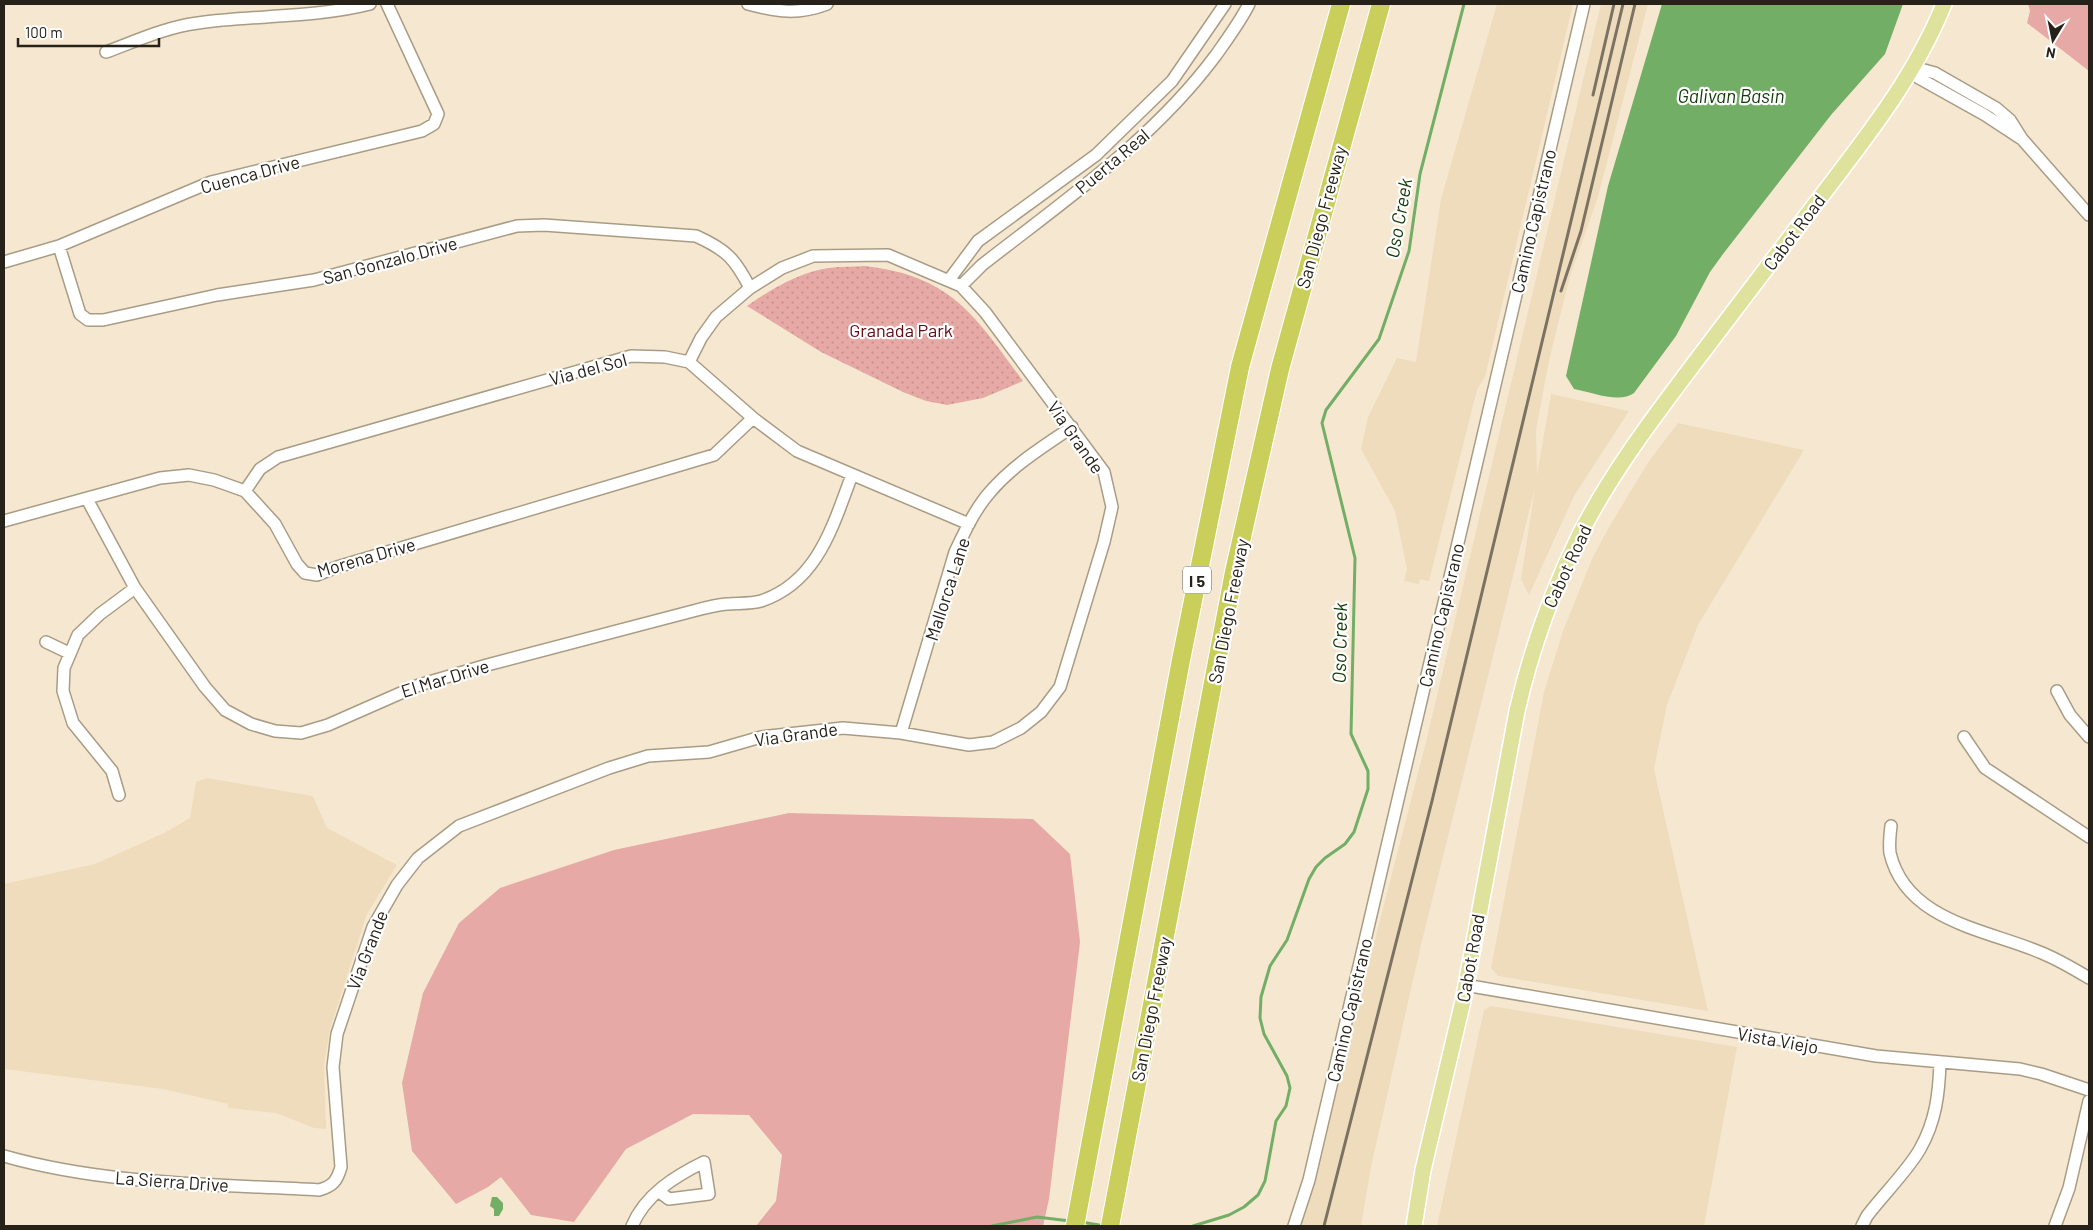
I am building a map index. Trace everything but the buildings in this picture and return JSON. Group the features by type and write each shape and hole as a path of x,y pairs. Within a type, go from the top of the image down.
{"highway":[{"name":"San Diego Freeway","path":"1075,1226 1181,660 1240,367 1341,4"},
{"name":"San Diego Freeway","path":"1110,1226 1238,554 1280,369 1381,4"}],"main road":[{"name":"Cabot Road","path":"1414,1226 1423,1170 1465,985 1524,679 1546,613 1580,535 1629,451 1872,129 1913,68 1944,4"}],"street":[{"path":"106,52 155,34 195,23 336,10 370,4"},
{"name":"Cuenca Drive","path":"4,262 59,246 211,182 422,131 434,124 438,114 387,4"},
{"path":"748,4 776,12 808,11 827,4"},
{"name":"Puerta Real","path":"949,280 978,241 1096,156 1172,81 1225,4"},
{"name":"Puerta Real","path":"961,286 982,265 1141,140 1194,85 1243,17 1249,4"},
{"name":"Camino Capistrano","path":"1294,1226 1309,1180 1584,4"},
{"path":"1913,68 1917,77 2022,139 2089,215"},
{"name":"San Gonzalo Drive","path":"59,246 80,314 88,320 103,320 217,295 314,280 413,255 492,232 526,225 544,224 696,236 719,247 736,261 750,288"},
{"path":"689,362 701,338 716,318 750,288 782,268 813,256 888,255 961,286"},
{"name":"Via Grande","path":"338,1179 341,1167 333,1068 337,1034 373,927 385,902 418,858 459,826 484,815 648,756 709,752 761,737 818,729 844,728 902,733 969,745 993,742 1021,728 1041,712 1060,687 1104,542 1112,507 1104,472 985,312 961,286"},
{"name":"Via del Sol","path":"246,492 260,469 278,457 631,356 665,357 689,362 753,418 797,451 969,524"},
{"name":"Morena Drive","path":"4,521 160,478 189,475 214,480 246,492 275,524 297,564 305,573 317,575 337,567 714,455 753,418"},
{"name":"Mallorca Lane","path":"902,733 955,552 969,524 989,493 1016,466 1072,427"},
{"name":"El Mar Drive","path":"87,499 135,588 205,687 225,710 251,724 275,731 301,733 328,725 418,685 487,664 693,611 724,604 760,601 787,590 806,572 820,553 852,475"},
{"path":"119,795 112,770 73,723 63,691 64,668 78,635 100,614 135,588"},
{"path":"46,642 69,653"},
{"path":"2058,691 2070,715 2089,737"},
{"path":"1964,737 1985,768 2089,837"},
{"path":"1891,826 1890,852 1898,873 1924,903 1943,917 1963,927 2042,953 2089,978"},
{"name":"Vista Viejo","path":"1465,985 1876,1056 2020,1070 2041,1074 2089,1090"},
{"path":"1862,1226 1878,1201 1920,1150 1936,1110 1939,1094 1940,1062"},
{"path":"2055,1226 2069,1188 2089,1101"},
{"name":"La Sierra Drive","path":"4,1156 55,1169 128,1180 319,1190 330,1187 338,1179"},
{"path":"632,1226 642,1210 658,1191"}],"shaded area":[{"path":"1497,4 1573,4 1485,377 1477,390 1429,581 1420,579 1419,584 1404,581 1407,569 1395,511 1361,449 1368,417 1397,358 1416,362 1441,199"},
{"path":"1601,4 1648,4 1598,197 1570,276 1549,361 1536,430 1537,475 1551,394 1629,411 1574,496 1529,595 1521,579 1535,488 1421,945 1371,1167 1361,1226 1301,1226 1426,742"},
{"path":"1678,423 1804,450 1698,625 1667,705 1654,769 1708,1011 1498,976 1491,968 1544,692 1563,631 1592,559 1609,527 1649,461"},
{"path":"207,778 313,796 327,828 397,865 367,914 330,1029 324,1065 326,1129 314,1128 276,1113 228,1108 228,1104 163,1089 4,1069 4,884 95,864 164,833 190,818 196,782"},
{"path":"1491,1006 1737,1047 1704,1226 1437,1226 1484,1010"}],"green space":[{"path":"2028,4 2089,4 2089,71 2027,23 2030,11"},
{"name":"Granada Park","path":"865,266 895,271 920,279 941,290 959,303 990,337 1023,381 983,398 947,405 926,401 903,392 821,352 747,306 766,293 807,273 834,267"},
{"path":"789,813 1033,819 1070,854 1080,942 1049,1199 1043,1226 756,1226 776,1201 782,1155 749,1115 693,1114 626,1149 574,1222 531,1215 501,1177 488,1187 456,1204 412,1151 402,1083 423,993 459,923 500,888 614,850"}],"water":[{"name":"Galivan Basin","path":"1662,4 1903,4 1885,54 1831,115 1723,254 1710,272 1676,336 1634,393 1628,396 1613,397 1574,389 1566,376 1608,186"},
{"path":"492,1197 497,1197 503,1203 503,1209 499,1216 494,1216 494,1209 490,1206"}],"waterway":[{"name":"Oso Creek","path":"1193,1226 1229,1215 1244,1207 1258,1195 1265,1181 1276,1121 1286,1106 1290,1088 1287,1076 1264,1034 1260,1018 1261,997 1270,966 1287,940 1309,879 1316,867 1345,844 1354,832 1368,789 1368,771 1351,734 1355,558 1322,423 1326,410 1379,339 1409,251 1420,174 1464,4"},
{"name":"Oso Creek","path":"992,1226 1037,1217 1070,1221"},
{"name":"Oso Creek","path":"1081,1222 1105,1226"}],"railway":[{"path":"1593,95 1614,4"},
{"path":"1324,1226 1432,801 1623,4"},
{"path":"1561,291 1581,231 1635,4"}]}
